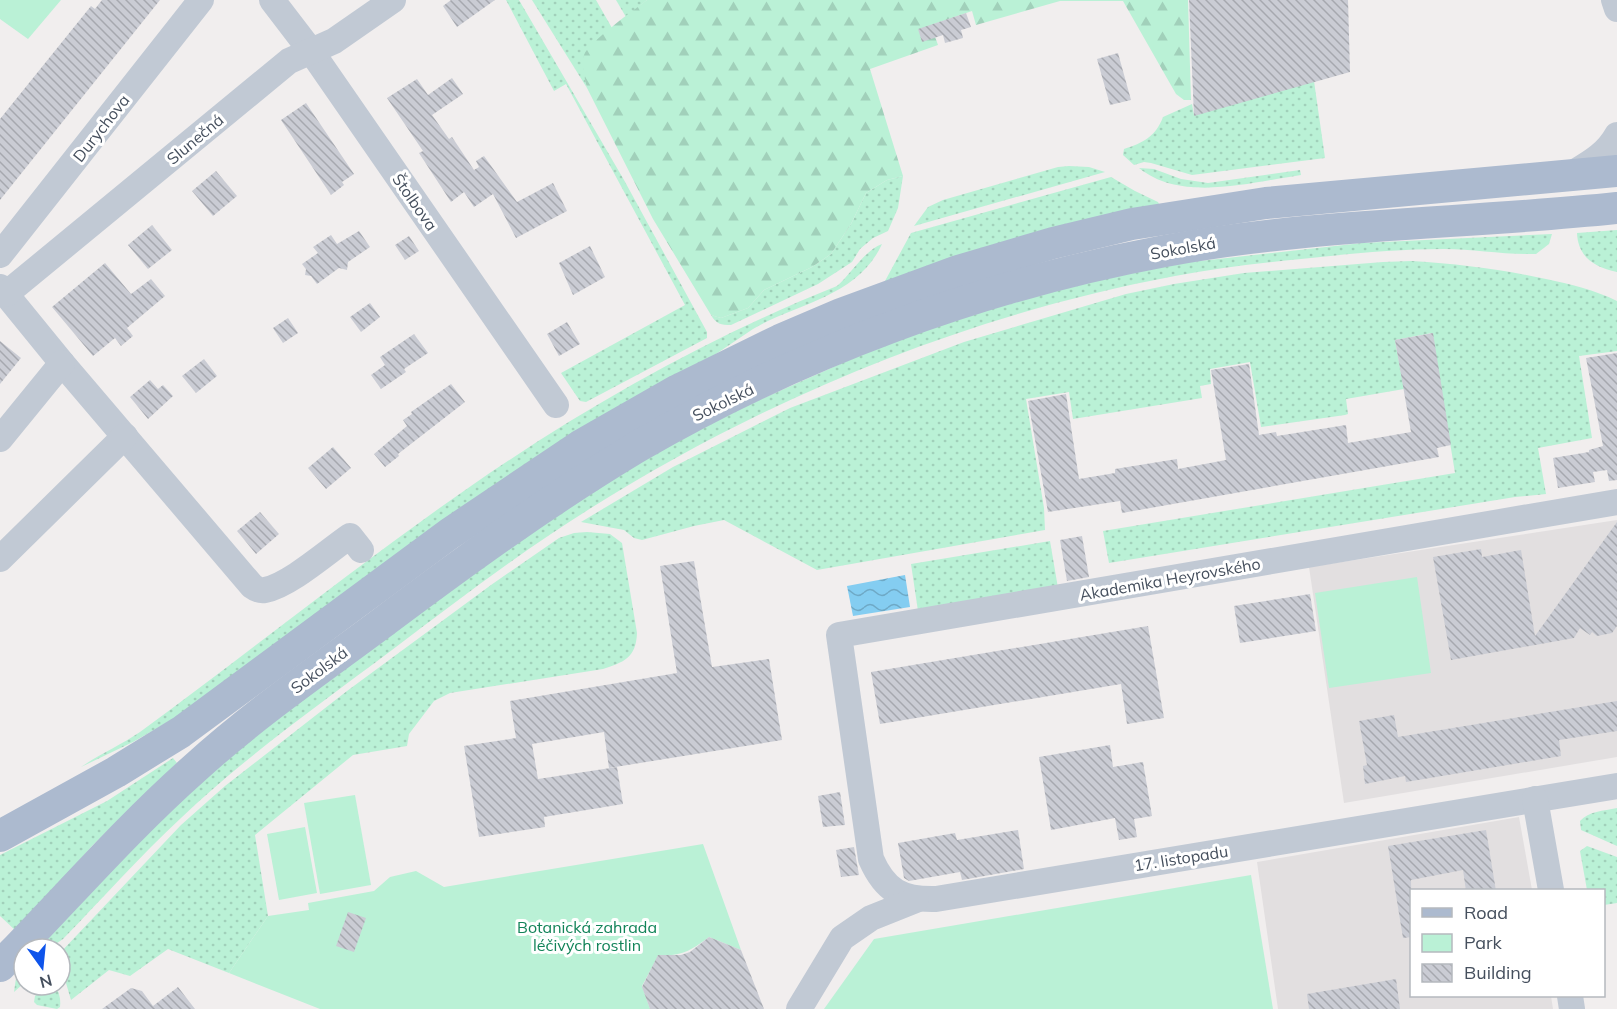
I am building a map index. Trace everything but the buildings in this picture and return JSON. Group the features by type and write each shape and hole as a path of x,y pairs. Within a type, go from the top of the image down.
{"main road":[{"name":"Sokolská","path":"0,836 116,772 181,732 448,534 580,446 678,390 780,340 841,314 958,272 1053,243 1132,224 1266,202 1617,171"},
{"name":"Sokolská","path":"0,966 151,808 197,765 288,693 446,575 531,515 638,447 747,390 855,342 938,311 1037,280 1162,251 1231,240 1307,232 1617,208"}],"street":[{"name":"Durychova","path":"0,255 201,0"},
{"name":"Štolbova","path":"272,0 311,51 556,405"},
{"name":"Slunečná","path":"3,290 289,61 334,41 393,0"},
{"path":"1614,0 1617,9"},
{"path":"1568,176 1606,151 1617,135"},
{"path":"3,290 249,584 264,590 285,582 350,536 361,550"},
{"path":"0,440 62,363"},
{"path":"0,559 125,435"},
{"name":"Akademika Heyrovského","path":"916,900 890,888 878,876 871,859 839,635 1617,502"},
{"name":"17. listopadu","path":"916,900 936,899 1617,786"},
{"path":"1535,799 1551,889"},
{"path":"799,1009 842,938 871,918 916,900"}],"shaded area":[{"path":"1617,520 1617,757 1344,803 1309,567"},
{"path":"1519,817 1532,889 1410,889 1410,997 1551,997 1553,1009 1278,1009 1257,862"}],"green space":[{"path":"0,0 61,0 28,39 0,19"},
{"path":"506,0 519,0 624,180 707,332 707,338 586,402 580,401 561,373 685,305 566,84 554,91"},
{"path":"532,0 596,0 612,28 598,40 586,61 587,88"},
{"path":"616,0 647,0 626,17"},
{"path":"647,0 1188,0 1191,100 1184,100 1176,94 1123,1 1060,1 976,25 972,11 931,25 938,45 870,69 903,176 887,180 866,193 851,224 831,254 812,267 764,290 748,308 721,318 711,315 653,219 587,88 583,63 588,49 612,26"},
{"path":"1314,81 1325,158 1192,175 1151,163 1144,162 1134,165 1123,155 1124,149 1153,134 1163,117 1192,104 1194,115"},
{"path":"1058,167 1089,167 1105,172 914,226 928,207 943,200"},
{"path":"1139,168 1154,169 1181,179 1208,183 1300,170 1301,175 1240,185 1196,187 1176,185 1156,179"},
{"path":"903,176 898,208 888,231 873,238 860,249 852,262 818,284 731,325 724,325 713,318 711,315 721,318 748,308 764,290 812,267 831,254 851,224 866,193 887,180"},
{"path":"1111,177 1158,202 1160,206 888,283 885,281 911,233"},
{"path":"1617,230 1617,272 1589,260 1580,249 1577,233"},
{"path":"1552,234 1549,244 1536,254 1444,249 1408,250 1270,262 1175,276 1021,313 946,337 800,396 659,467 565,524 490,577 231,773 166,832 65,937 49,937 152,825 276,718 566,507 667,445 732,412 892,341 991,308 1089,282 1173,264 1362,243"},
{"path":"882,244 871,262 858,276 842,287 753,329 180,715 133,742 81,767 140,732 387,546 514,457 603,401 695,351 837,286 864,257"},
{"path":"1412,261 1479,267 1529,275 1582,288 1617,301 1617,351 1579,356 1592,438 1538,448 1546,494 1515,497 1109,563 1103,531 1455,473 1432,333 1395,340 1404,389 1346,399 1348,414 1345,415 1261,427 1250,362 1210,369 1211,384 1200,386 1202,398 1073,419 1069,392 1026,399 1044,508 1045,530 817,570 724,520 642,540 634,538 624,530 581,522 673,467 790,408 964,342 1126,294 1174,284 1244,273"},
{"path":"574,533 610,534 622,543 637,633 634,648 628,658 603,669 450,693 434,701 409,734 407,746 353,755 255,835 268,916 229,973 168,949 130,976 109,970 71,1000 72,940 181,825 225,786 347,691 491,585 559,538"},
{"path":"1050,541 1058,588 918,611 911,564"},
{"path":"1417,577 1431,673 1329,688 1315,593"},
{"path":"173,758 177,763 92,846 16,931 0,916 0,855 107,801"},
{"path":"355,795 371,885 320,894 304,803"},
{"path":"1617,808 1617,846 1581,830 1580,821 1588,815"},
{"path":"305,827 317,893 279,900 267,834"},
{"name":"Botanická zahrada léčivých rostlin","path":"703,844 741,950 709,937 685,952 658,956 642,986 650,1009 320,1009 229,973 268,916 309,910 308,903 374,891 390,877 416,871 444,887"},
{"path":"1587,846 1617,857 1617,903 1605,905 1605,889 1587,889 1580,851"},
{"path":"1251,875 1273,1009 824,1009 874,939"},
{"path":"35,997 59,997 60,1007 57,1009 37,1005 34,1002"}],"water":[{"path":"905,575 910,607 853,616 847,586"}]}
